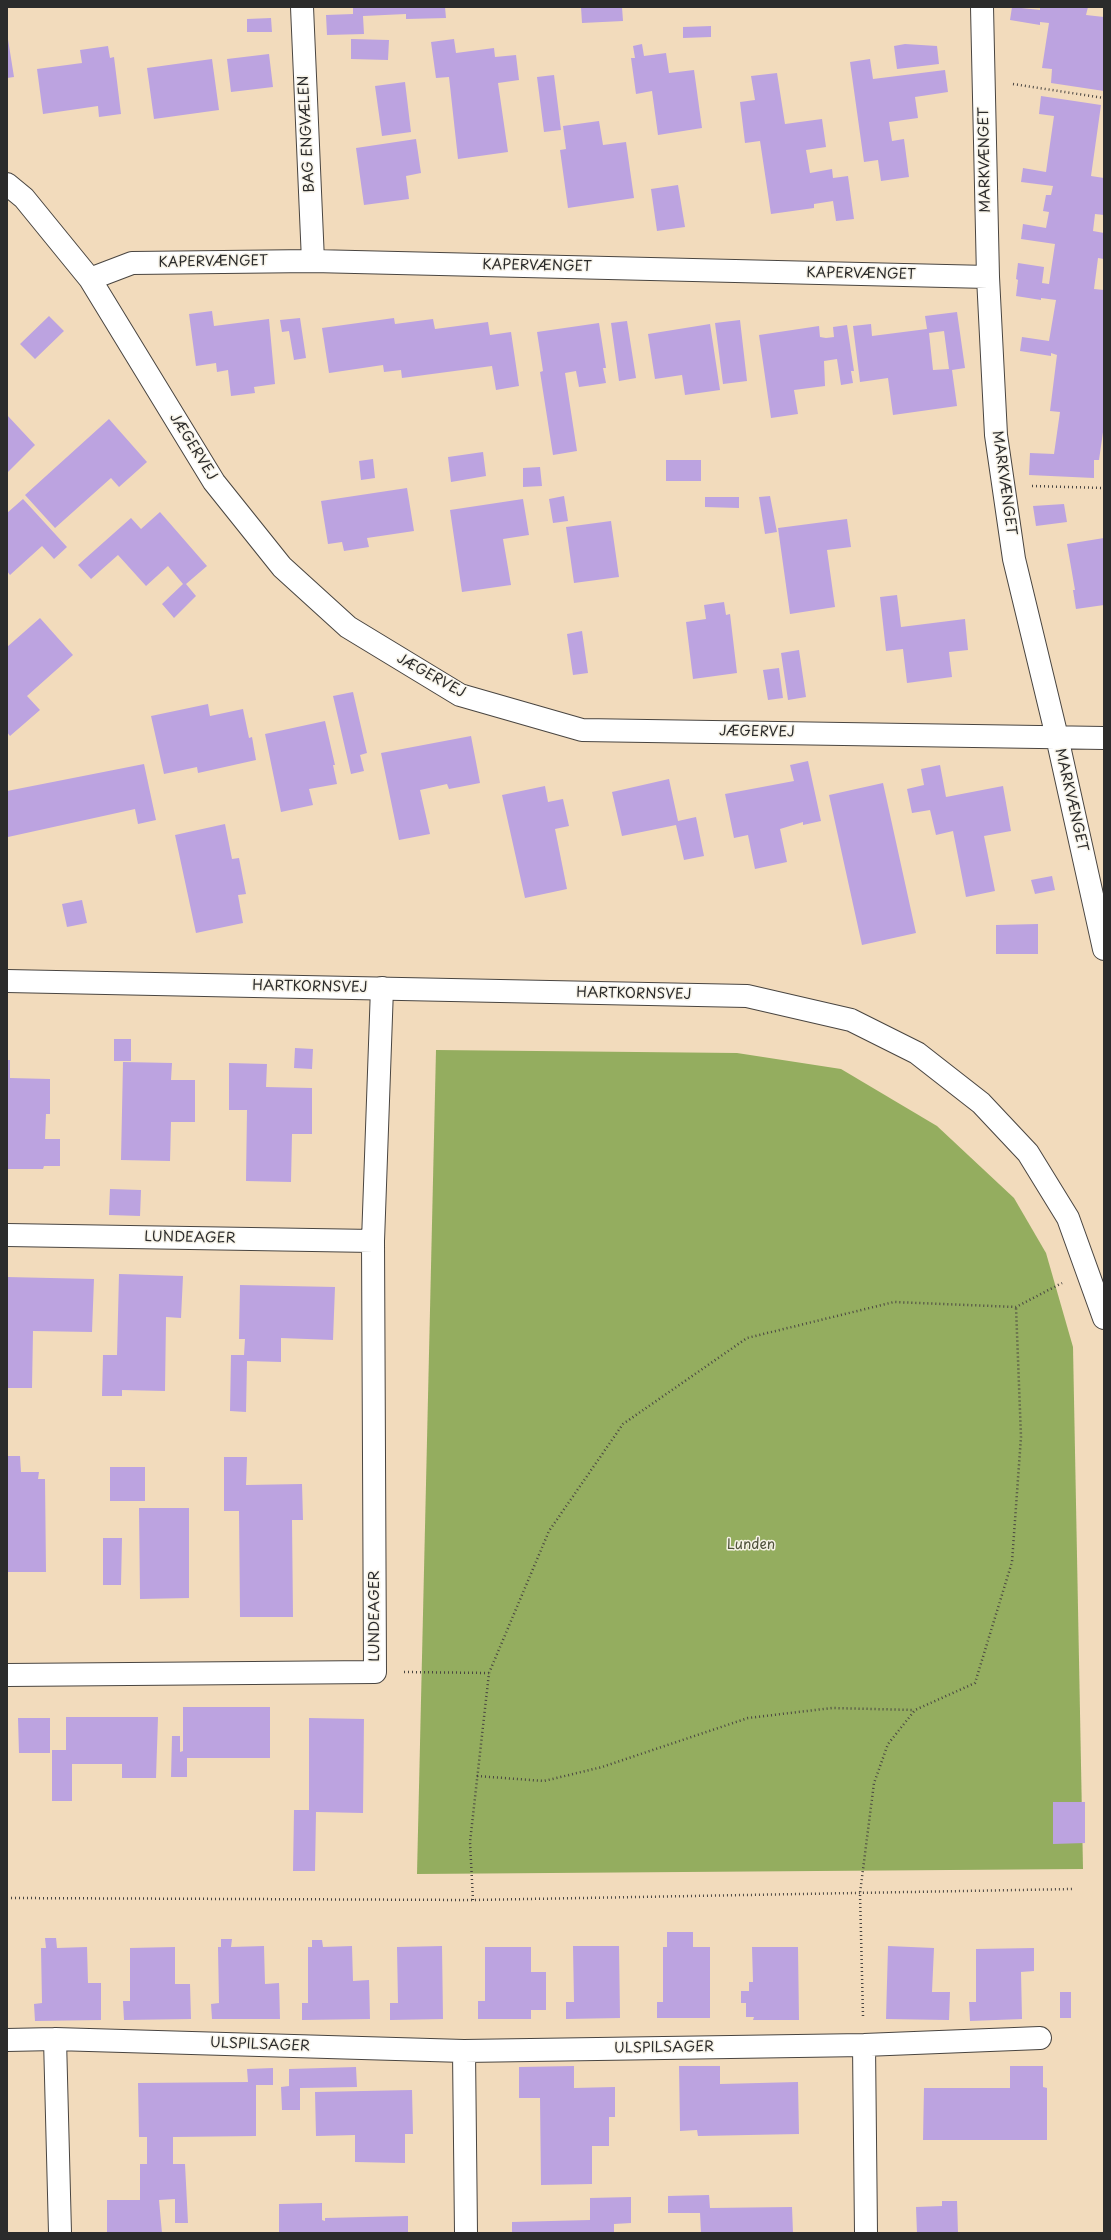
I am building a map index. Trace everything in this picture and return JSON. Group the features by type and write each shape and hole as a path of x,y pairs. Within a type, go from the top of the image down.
{"street":[{"name":"BAG ENGVÆLEN","path":"302,7 313,261"},
{"name":"MARKVÆNGET","path":"982,7 988,277 996,435 1014,558 1057,737 1104,949"},
{"name":"JÆGERVEJ","path":"7,184 24,198 90,278 214,482 282,567 348,627 460,695 582,730 1104,738"},
{"name":"KAPERVÆNGET","path":"90,278 132,263 313,261 988,277"},
{"name":"HARTKORNSVEJ","path":"7,981 747,996 851,1020 917,1053 982,1103 1028,1153 1068,1218 1088,1270 1104,1318"},
{"name":"LUNDEAGER","path":"7,1675 375,1672 374,1241 382,988"},
{"name":"LUNDEAGER","path":"7,1235 374,1241"},
{"name":"ULSPILSAGER","path":"7,2040 55,2039 464,2051 864,2045 1040,2038"},
{"path":"55,2039 60,2233"},
{"path":"864,2045 866,2233"},
{"path":"464,2051 466,2233"}],"path":[{"path":"983,79 1104,98"},
{"path":"1004,485 1104,488"},
{"path":"473,1900 470,1842 489,1673 549,1531 623,1424 747,1338 894,1302 1016,1307 1088,1270"},
{"path":"477,1776 544,1781 602,1767 748,1718 832,1708 915,1710 975,1683 1012,1562 1021,1437 1016,1307"},
{"path":"375,1672 489,1673"},
{"path":"864,2045 860,1893 874,1784 888,1744 915,1710"},
{"path":"7,1898 473,1900 1073,1889"}],"green space":[{"name":"Lunden","path":"436,1050 737,1053 841,1069 937,1126 1014,1198 1046,1253 1073,1347 1083,1869 417,1874"}],"building":[{"path":"353,7 445,7 446,18 406,19 406,14 363,16 364,34 327,35 326,15 353,14"},
{"path":"581,7 622,7 623,21 582,23"},
{"path":"1012,7 1040,10 1040,7 1088,7 1086,15 1104,17 1104,91 1051,83 1052,69 1042,68 1049,23 1040,22 1040,25 1010,20"},
{"path":"271,18 272,32 247,32 247,19"},
{"path":"711,26 711,37 683,38 683,27"},
{"path":"7,33 14,77 7,78"},
{"path":"351,39 389,40 388,60 351,59"},
{"path":"454,39 456,53 494,48 495,57 516,55 519,80 498,83 508,152 458,159 449,77 436,78 431,42"},
{"path":"642,44 644,56 666,53 669,73 694,70 702,128 658,135 652,91 636,94 631,58 635,58 633,46"},
{"path":"905,44 937,46 939,64 897,69 894,46"},
{"path":"108,46 110,58 114,57 121,114 99,117 98,106 43,114 37,69 82,63 80,50"},
{"path":"269,54 273,87 231,92 227,59"},
{"path":"212,59 219,110 154,119 147,68"},
{"path":"870,59 873,79 945,70 948,92 915,97 918,118 889,122 892,141 904,139 909,177 881,181 878,160 864,162 850,62"},
{"path":"777,73 785,124 822,119 826,147 806,150 810,173 832,169 833,178 848,176 854,219 836,221 833,201 814,204 814,208 771,214 760,141 745,143 740,102 755,100 751,76"},
{"path":"554,75 561,130 544,132 537,77"},
{"path":"405,82 411,132 382,136 375,86"},
{"path":"1041,96 1101,105 1091,176 1104,178 1104,215 1095,214 1093,231 1104,233 1104,259 1098,258 1094,289 1104,290 1104,425 1099,460 1094,460 1094,478 1029,475 1030,453 1054,454 1060,412 1050,411 1057,355 1051,353 1051,356 1020,351 1022,337 1049,341 1056,300 1041,298 1041,300 1016,296 1018,263 1044,267 1042,283 1049,284 1055,244 1021,239 1023,224 1046,228 1049,212 1043,211 1046,195 1051,195 1053,186 1021,182 1023,168 1046,172 1054,116 1039,114"},
{"path":"599,121 603,145 626,142 634,198 568,208 560,150 566,149 563,126"},
{"path":"416,139 421,173 406,176 409,199 364,205 356,148"},
{"path":"678,185 685,227 657,231 651,189"},
{"path":"212,311 214,326 269,319 275,384 254,387 255,393 231,396 228,370 217,372 216,363 196,366 189,314"},
{"path":"957,312 965,368 952,370 957,406 893,415 888,378 860,382 853,326 871,324 872,336 927,329 925,316","holes":["944,331 949,369 933,370 929,333"]},
{"path":"49,316 64,331 35,359 20,344"},
{"path":"300,318 306,358 294,360 289,331 282,332 280,320"},
{"path":"394,318 395,324 433,319 435,329 488,322 490,335 511,332 519,386 496,390 492,366 402,378 401,370 384,372 383,365 329,373 322,328"},
{"path":"740,320 747,381 723,384 715,323"},
{"path":"627,321 636,378 619,381 611,323"},
{"path":"599,323 606,368 603,368 606,383 579,387 576,371 565,373 577,451 553,455 540,372 543,371 537,332"},
{"path":"710,324 720,390 685,395 682,375 655,379 648,334"},
{"path":"847,325 854,371 851,371 853,383 841,385 837,359 824,361 825,386 794,390 798,414 771,418 759,335 819,326 820,337 826,338 834,337 833,327"},
{"path":"7,415 35,445 8,472 7,471"},
{"path":"109,419 147,462 119,487 111,478 55,528 25,495"},
{"path":"483,452 486,476 451,482 448,457"},
{"path":"373,459 375,478 361,480 359,461"},
{"path":"666,460 701,460 701,481 666,481"},
{"path":"540,467 542,486 523,487 523,468"},
{"path":"407,488 414,531 367,538 369,547 344,551 342,542 328,544 321,501"},
{"path":"564,496 568,521 553,523 549,499"},
{"path":"770,496 777,532 765,534 759,497"},
{"path":"705,497 739,497 739,508 705,507"},
{"path":"23,499 67,547 54,559 42,546 10,575 7,571 7,513"},
{"path":"523,499 529,535 503,539 511,585 462,592 450,510"},
{"path":"1064,504 1067,522 1036,526 1033,506"},
{"path":"160,512 207,566 186,584 196,596 174,618 162,604 183,584 168,566 146,586 118,555 91,579 78,565 131,518 141,529"},
{"path":"847,519 851,547 827,550 835,607 790,614 778,528"},
{"path":"611,521 619,577 574,583 566,527"},
{"path":"1104,538 1104,605 1076,609 1073,590 1075,590 1067,544"},
{"path":"897,595 901,627 965,619 968,650 949,652 952,677 907,683 903,649 886,651 880,597"},
{"path":"724,602 726,615 730,614 737,673 693,679 686,622 706,619 704,605"},
{"path":"40,618 73,655 27,696 40,710 10,736 7,732 7,647"},
{"path":"582,631 588,673 573,675 567,634"},
{"path":"799,650 806,697 788,700 781,653"},
{"path":"779,668 783,698 768,700 763,670"},
{"path":"353,692 367,753 360,755 364,771 351,774 333,696"},
{"path":"208,704 210,716 243,709 249,738 252,737 256,760 198,773 197,767 164,774 151,716"},
{"path":"325,721 335,765 333,765 337,784 309,789 313,805 281,812 265,734"},
{"path":"471,736 480,783 449,789 447,784 420,790 430,834 399,840 381,753"},
{"path":"808,761 821,821 803,825 803,822 780,829 787,862 755,869 748,835 734,838 725,794 794,781 790,765"},
{"path":"144,764 156,820 138,824 135,809 8,837 7,791"},
{"path":"940,765 946,797 1003,786 1011,831 984,836 995,891 966,897 953,831 936,835 930,810 912,813 907,789 924,785 921,769"},
{"path":"669,779 678,821 696,817 704,856 684,860 676,825 622,836 612,792"},
{"path":"883,783 916,933 862,945 829,795"},
{"path":"545,786 548,802 563,799 569,826 555,829 567,889 525,898 502,795"},
{"path":"225,824 232,859 239,858 246,894 238,895 243,923 196,933 175,835"},
{"path":"1052,876 1055,890 1035,894 1031,880"},
{"path":"82,900 87,923 67,927 62,904"},
{"path":"1038,924 1038,954 996,954 996,925"},
{"path":"114,1039 131,1039 131,1061 114,1061"},
{"path":"295,1048 313,1049 312,1069 294,1068"},
{"path":"7,1060 10,1060 10,1078 50,1079 50,1114 46,1114 45,1139 60,1139 60,1166 44,1166 43,1169 7,1169"},
{"path":"123,1062 172,1063 171,1080 195,1080 195,1122 171,1122 170,1161 121,1160"},
{"path":"229,1063 267,1064 266,1087 312,1088 312,1134 292,1134 291,1182 246,1181 247,1110 229,1110"},
{"path":"110,1189 141,1190 140,1216 109,1215"},
{"path":"119,1274 183,1276 181,1318 166,1317 165,1391 122,1390 122,1396 102,1396 103,1355 117,1355"},
{"path":"7,1277 94,1279 92,1332 33,1331 32,1388 7,1388"},
{"path":"240,1285 335,1287 333,1340 281,1338 281,1362 247,1361 246,1412 230,1411 231,1355 244,1355 245,1339 239,1339"},
{"path":"7,1456 20,1456 21,1472 39,1472 38,1479 45,1479 46,1572 7,1572"},
{"path":"224,1457 247,1457 246,1485 302,1484 303,1520 292,1520 293,1617 240,1617 239,1511 224,1511"},
{"path":"110,1467 145,1467 145,1501 110,1501"},
{"path":"139,1508 189,1508 189,1598 140,1599"},
{"path":"103,1538 122,1538 121,1585 103,1585"},
{"path":"183,1707 270,1707 270,1758 187,1758 187,1777 171,1777 172,1736 180,1736 180,1752 183,1751"},
{"path":"66,1717 158,1717 156,1778 122,1778 122,1764 72,1764 72,1801 52,1801 52,1750 66,1750"},
{"path":"18,1718 50,1718 50,1753 19,1753"},
{"path":"309,1718 364,1719 363,1813 316,1812 315,1871 293,1871 294,1810 309,1810"},
{"path":"1053,1802 1085,1802 1085,1843 1053,1844"},
{"path":"667,1932 693,1932 693,1947 710,1947 710,2018 657,2018 657,2002 663,2002 663,1947 667,1947"},
{"path":"45,1938 56,1938 57,1948 87,1947 88,1983 101,1983 101,2020 35,2021 34,2004 42,2003 41,1948 46,1948"},
{"path":"221,1939 232,1939 231,1947 264,1946 265,1984 279,1983 280,2019 212,2019 211,2004 219,2003 218,1947 221,1947"},
{"path":"312,1940 322,1940 323,1947 352,1946 353,1981 369,1980 370,2019 302,2020 302,2003 308,2003 308,1947 312,1947"},
{"path":"442,1946 443,2019 390,2020 390,2003 398,2003 397,1947"},
{"path":"573,1946 619,1946 620,2018 566,2019 566,2002 574,2002"},
{"path":"888,1946 934,1948 932,1992 950,1992 949,2020 886,2019"},
{"path":"175,1947 175,1984 190,1984 191,2019 124,2020 123,2001 130,2001 130,1948"},
{"path":"485,1947 531,1947 531,1972 546,1972 546,2010 531,2010 531,2019 478,2019 478,2001 485,2001"},
{"path":"752,1947 798,1947 799,2020 753,2020 754,2017 746,2017 746,2003 741,2003 741,1991 749,1991 749,1982 753,1982"},
{"path":"1034,1948 1034,1971 1021,1972 1022,2019 970,2021 969,2002 976,2002 976,1949"},
{"path":"1060,1992 1071,1992 1071,2018 1060,2018"},
{"path":"574,2066 574,2088 615,2087 615,2117 609,2117 609,2146 592,2146 592,2184 541,2185 540,2098 519,2098 519,2067"},
{"path":"679,2066 720,2066 720,2084 798,2082 799,2134 698,2136 697,2130 680,2131"},
{"path":"1010,2066 1043,2066 1043,2087 1047,2088 1047,2140 923,2140 924,2088 1010,2088"},
{"path":"356,2067 357,2087 300,2088 300,2110 282,2110 281,2087 289,2086 289,2069"},
{"path":"273,2068 273,2085 256,2085 256,2136 173,2137 173,2164 185,2164 188,2223 175,2223 175,2199 159,2200 162,2233 107,2233 107,2200 140,2200 140,2164 147,2164 147,2137 139,2137 138,2083 248,2082 247,2069"},
{"path":"412,2090 413,2134 405,2134 405,2163 355,2162 355,2135 316,2136 315,2092"},
{"path":"709,2195 710,2208 792,2207 793,2233 701,2233 700,2213 668,2213 668,2196"},
{"path":"631,2197 631,2223 614,2224 614,2233 512,2233 512,2222 590,2220 590,2198"},
{"path":"942,2201 957,2201 958,2233 917,2233 916,2207 942,2206"},
{"path":"322,2203 322,2220 325,2221 325,2218 408,2216 408,2233 279,2233 279,2204"}]}
